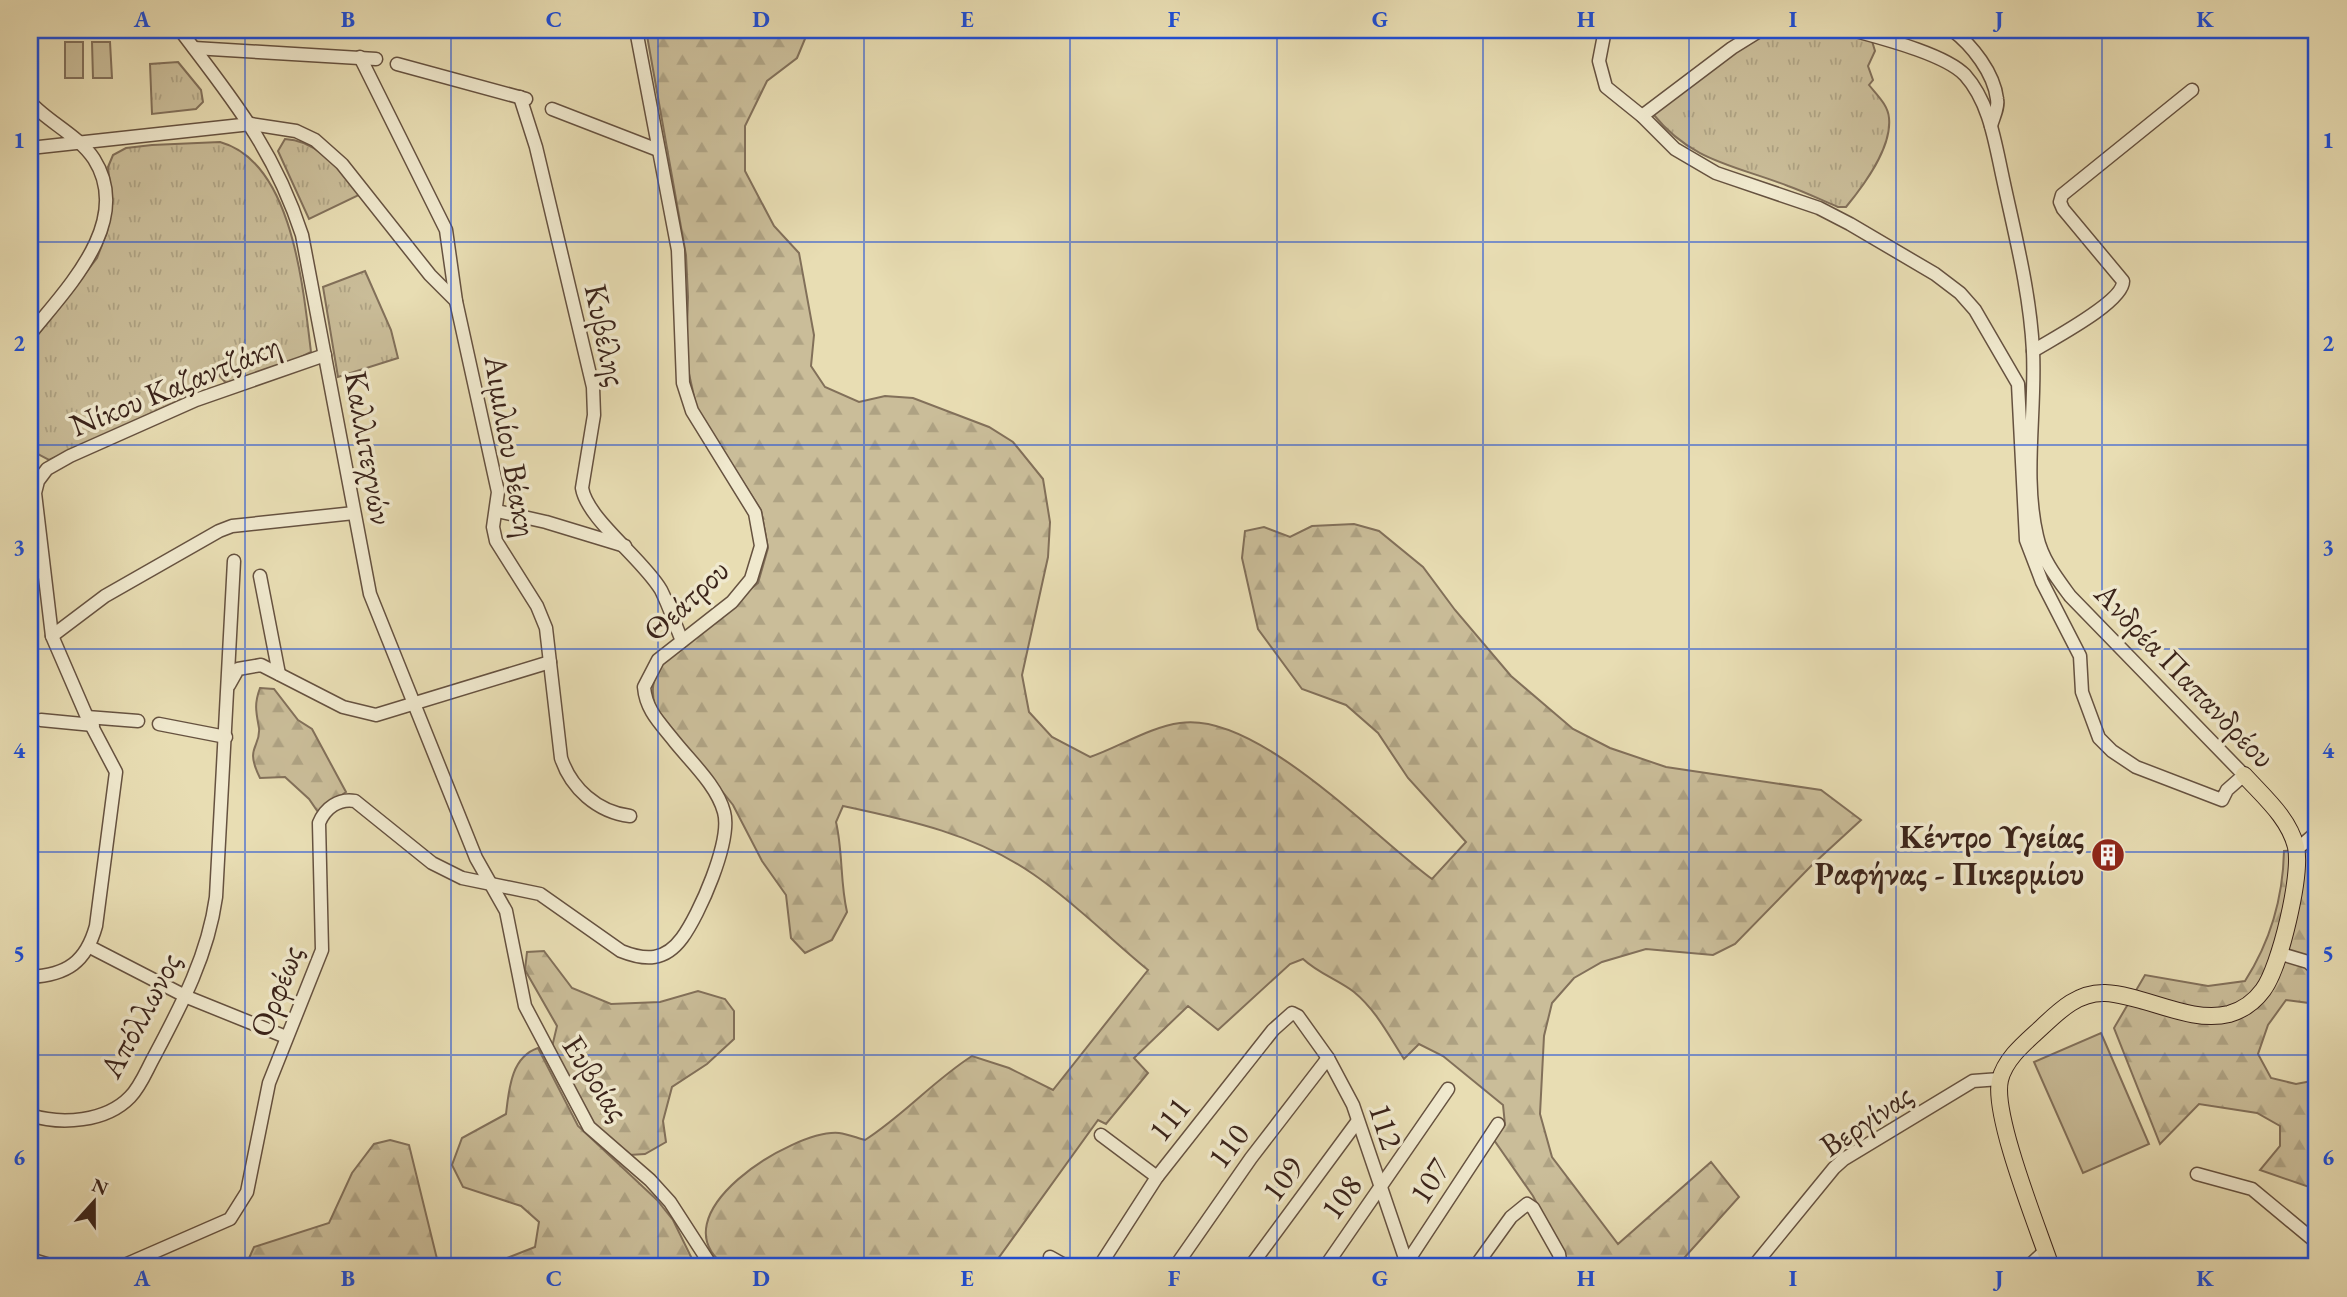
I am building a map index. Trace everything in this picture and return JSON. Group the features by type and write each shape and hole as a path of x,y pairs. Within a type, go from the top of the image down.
{"main road":[{"name":"Ανδρέα Παπανδρέου","path":"2000,1079 2014,1055 2031,1037 2066,1005 2084,995 2131,995 2201,1015 2229,1014 2252,1002 2264,989 2273,972 2294,894 2297,850 2283,817 2244,775"},
{"path":"2000,1079 2000,1113 2051,1267"}],"street":[{"name":"Καλλιτεχνών","path":"180,30 251,124 293,207 302,235 374,607 476,858 493,886"},
{"name":"Θεάτρου","path":"493,886 540,894 621,951 648,959 663,956 675,947 685,933 713,875 725,814 711,787 650,712 645,701 644,688 658,660 732,602 751,579 761,547 755,513 692,411 684,383 681,274 636,30"},
{"path":"1605,30 1599,61 1606,87 1642,116 1675,149 1693,162 1819,208 1850,224 1935,274 1960,293 1975,310 2018,384 2026,540 2042,582 2080,656 2082,692 2099,738 2112,751 2136,767 2222,800 2227,790 2244,775"},
{"path":"1642,116 1732,48 1761,30"},
{"path":"1853,30 1937,59 1963,73 1980,95 1991,126"},
{"name":"Ανδρέα Παπανδρέου","path":"1952,30 1975,51 1998,100 1991,126 2022,267 2033,351 2033,512 2037,538 2049,566 2070,596 2244,775"},
{"path":"194,48 376,59"},
{"name":"Αιμιλίου Βέακη","path":"360,57 441,216 449,244 456,301 494,472 497,511 493,527 496,541 537,606 546,628 561,758 566,773 578,789 600,807 615,814 630,816"},
{"name":"Κυβέλης","path":"397,64 525,99 593,387 594,415 582,488 584,498 589,509 627,547 660,590 682,641"},
{"path":"2033,351 2095,312 2124,288 2123,281 2063,209 2060,202 2062,195 2192,90"},
{"path":"30,102 94,159 102,178 105,199 94,248 79,273 30,334"},
{"path":"552,109 658,149"},
{"path":"30,148 80,145 251,124 296,131 315,140 342,164 430,275 456,301"},
{"name":"Νίκου Καζαντζάκη","path":"52,636 35,494 38,481 47,469 164,412 325,355"},
{"path":"497,511 546,522 627,547"},
{"path":"30,977 65,970 78,961 90,947 96,926 116,772 52,636 105,596 219,531 232,526 354,513"},
{"name":"Απόλλωνος","path":"30,1115 67,1121 112,1110 130,1097 187,997 214,913 234,561"},
{"path":"260,576 279,674"},
{"path":"228,688 238,669 261,665 343,707 376,715 550,662"},
{"path":"36,719 138,721"},
{"path":"159,724 226,737"},
{"name":"Ορφέως","path":"120,1267 230,1219 239,1208 253,1174 269,1083 322,950 319,823 323,814 345,799 355,801 432,863 462,877 493,886"},
{"path":"2297,850 2317,832"},
{"name":"Ευβοίας","path":"493,886 506,911 525,1006 575,1104 589,1127 650,1180 670,1202 699,1252 712,1267"},
{"path":"90,947 187,997 286,1037"},
{"path":"2278,953 2314,962"},
{"name":"112","path":"1292,1013 1298,1016 1328,1058 1353,1105 1406,1266"},
{"name":"111","path":"1099,1267 1157,1177 1273,1030 1292,1013"},
{"name":"110","path":"1175,1267 1251,1158 1328,1058"},
{"name":"Βεργίνας","path":"1753,1267 1834,1168 1844,1160 1973,1081 2000,1079"},
{"name":"108","path":"1325,1267 1448,1089"},
{"name":"109","path":"1250,1267 1357,1122"},
{"name":"107","path":"1406,1266 1499,1124"},
{"path":"1101,1135 1157,1177"},
{"path":"2197,1174 2252,1189 2317,1243"},
{"path":"1475,1267 1520,1207 1530,1206 1560,1256 1555,1267"},
{"path":"2028,1267 2046,1250"},
{"path":"1049,1257 1069,1267"},
{"path":"30,1259 56,1267"}],"green space":[{"path":"646,30 802,30 807,34 797,58 767,81 745,126 745,171 774,226 799,253 814,335 811,366 825,387 859,402 885,396 913,398 989,427 1013,442 1043,479 1050,522 1048,557 1022,675 1029,712 1052,737 1090,757 1146,733 1180,723 1211,724 1244,736 1313,780 1432,879 1466,842 1408,778 1378,733 1346,705 1302,689 1258,629 1242,558 1245,531 1264,527 1290,537 1312,526 1354,524 1379,531 1423,567 1455,610 1511,676 1573,729 1610,748 1666,767 1821,790 1861,820 1812,865 1735,944 1713,955 1646,949 1602,962 1574,978 1552,1003 1544,1036 1540,1114 1552,1157 1618,1244 1711,1162 1739,1197 1676,1267 1570,1267 1533,1196 1494,1140 1505,1125 1503,1105 1443,1056 1419,1044 1404,1059 1362,999 1303,959 1290,964 1218,1030 1188,1006 1134,1058 1148,1073 1106,1124 1098,1120 992,1267 727,1267 709,1246 707,1224 718,1201 738,1179 764,1160 792,1145 818,1136 839,1133 865,1140 972,1056 1009,1068 1053,1090 1148,970 1063,896 1011,860 942,831 843,806 836,822 847,912 832,940 805,953 791,938 786,895 762,861 733,805 655,707 653,685 662,664 758,583 768,548 761,510 697,410 686,360 686,255"},
{"path":"1771,30 1839,30 1872,41 1875,51 1868,66 1873,80 1869,85 1887,109 1889,130 1875,166 1846,207 1838,207 1715,160 1683,143 1653,114 1724,57"},
{"path":"65,42 83,42 83,78 65,78"},
{"path":"92,42 110,42 112,78 93,78"},
{"path":"178,62 201,90 203,102 196,109 152,114 150,64"},
{"path":"285,139 308,145 318,151 337,167 361,194 309,219 278,151"},
{"path":"220,142 245,154 264,174 279,200 298,263 311,352 293,361 226,383 217,373 202,374 193,385 196,393 49,460 30,450 30,345 97,258 107,232 112,207 108,167 113,155 126,148"},
{"path":"365,271 391,330 398,358 338,377 323,287"},
{"path":"260,688 274,689 298,720 312,729 346,792 318,812 309,799 285,777 260,778 253,753 259,735 256,708"},
{"path":"2312,841 2317,876 2308,962 2317,970 2317,1004 2286,1000 2268,1025 2258,1054 2271,1078 2296,1084 2317,1080 2317,1186 2312,1188 2260,1170 2280,1146 2280,1126 2257,1113 2199,1104 2160,1144 2114,1028 2145,975 2208,986 2245,981 2262,951 2274,919 2281,886 2284,851 2296,850"},
{"path":"544,951 572,988 611,1004 660,1002 698,991 725,999 734,1011 734,1039 707,1064 672,1087 663,1121 666,1142 645,1154 629,1155 595,1125 552,1047 557,1026 525,970 527,952"},
{"path":"2101,1033 2149,1144 2083,1173 2034,1062"},
{"path":"538,1048 578,1126 657,1200 673,1220 696,1267 484,1267 535,1247 539,1222 521,1206 463,1187 452,1165 462,1138 506,1114 510,1085 517,1066 529,1052"},
{"path":"390,1140 409,1145 439,1267 245,1267 254,1247 329,1223 352,1173 374,1144"}],"place":[{"name":"Κέντρο Υγείας Ραφήνας - Πικερμίου","path":"2108,855"}]}
